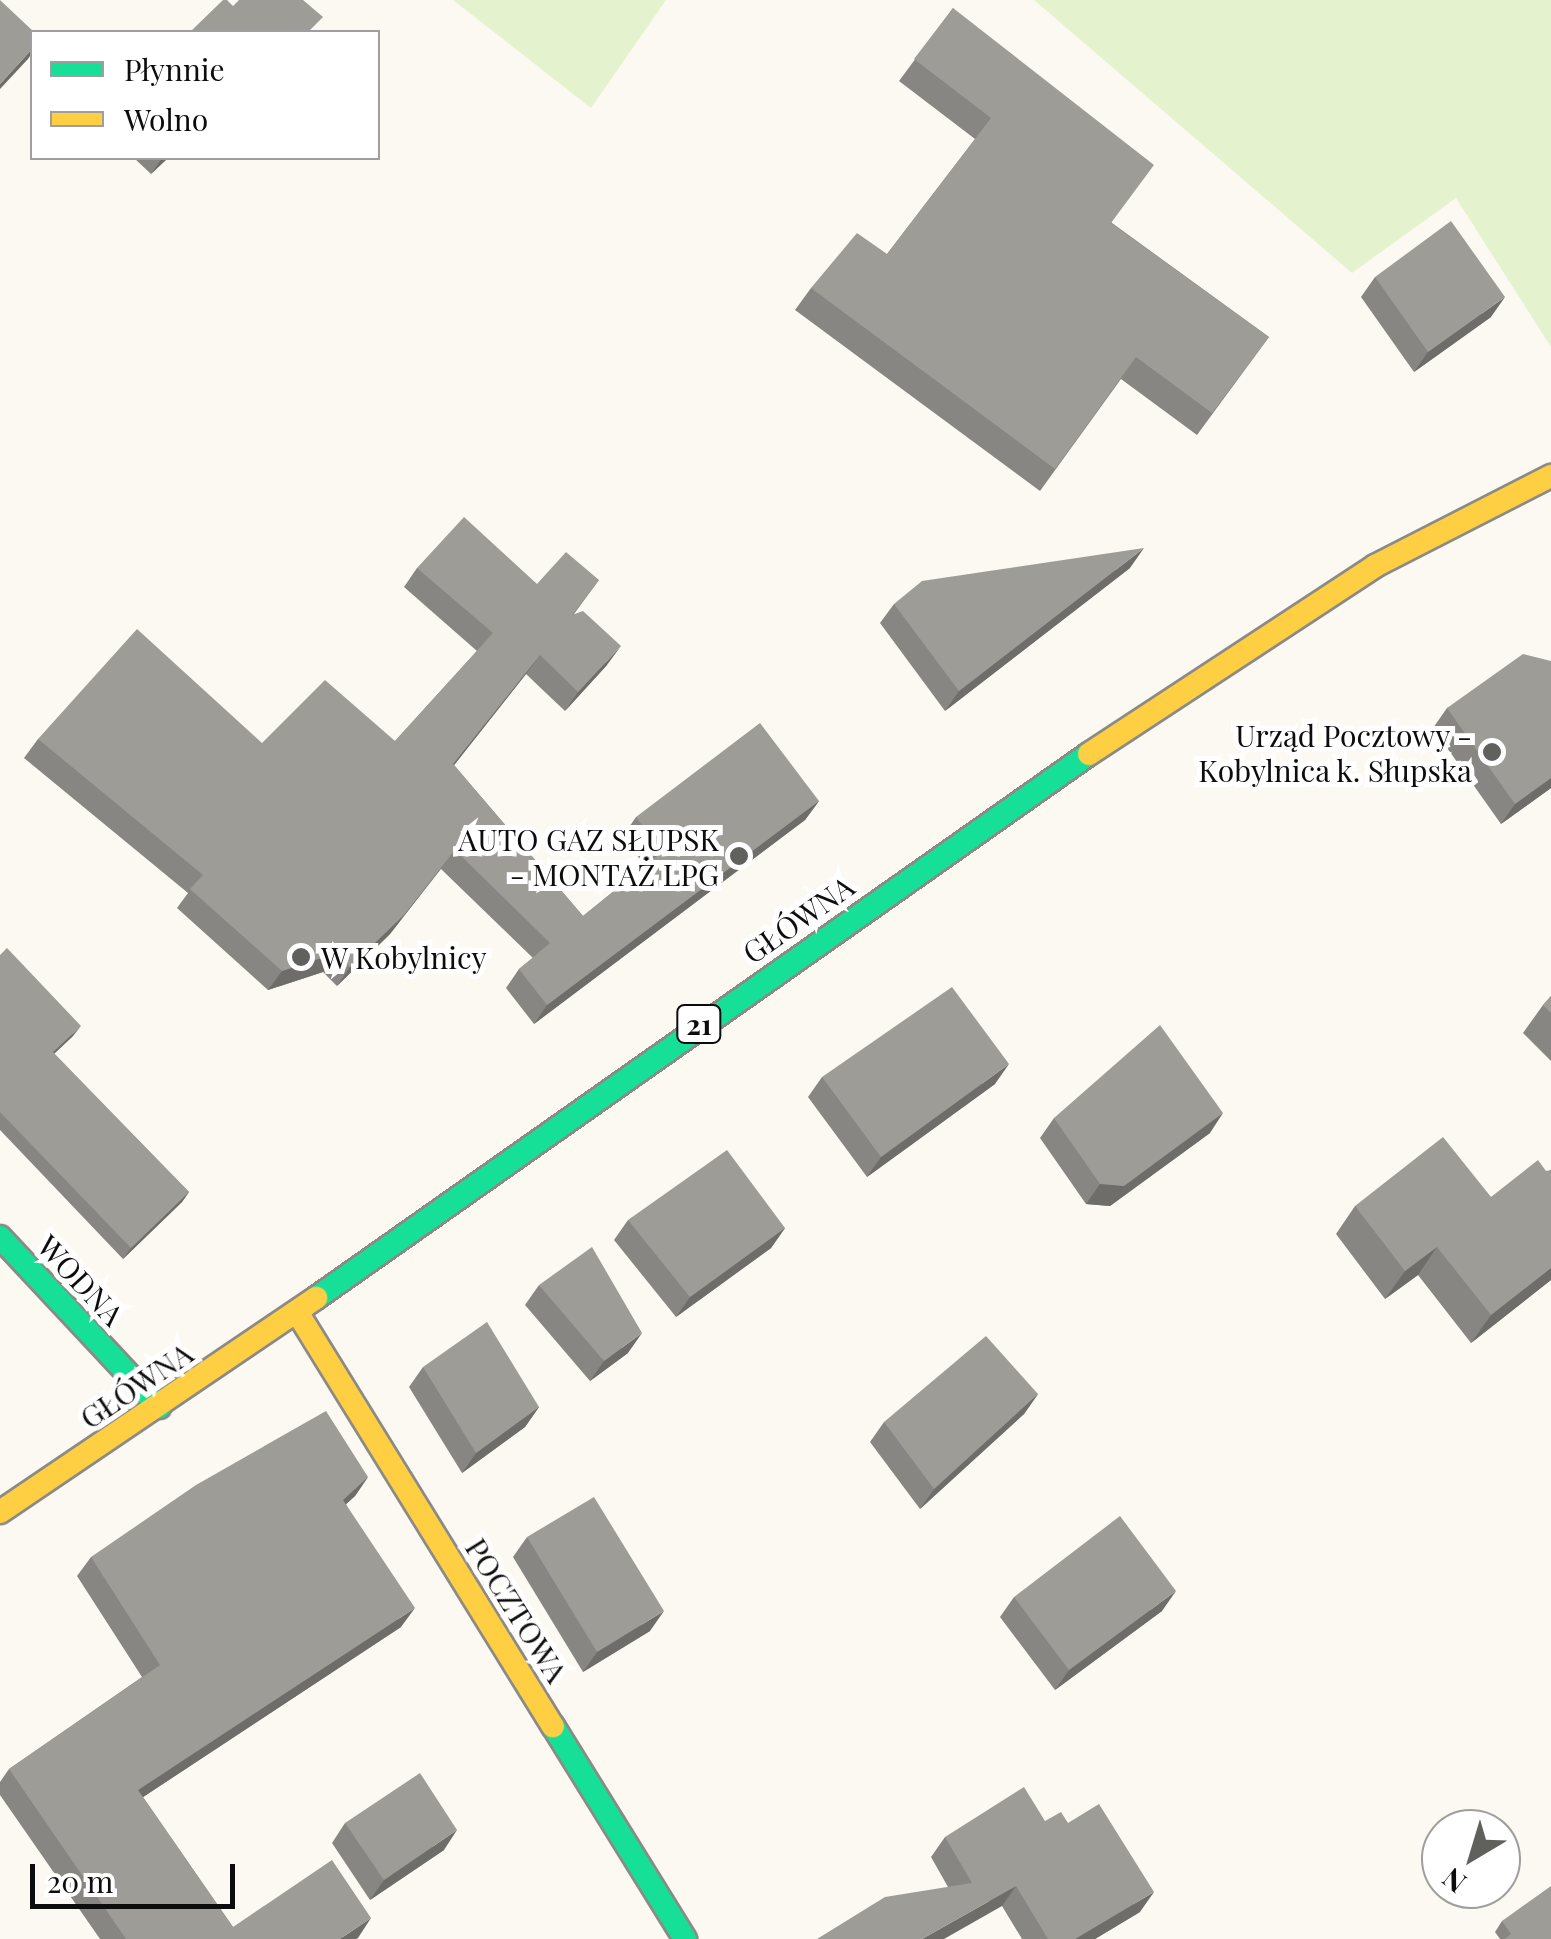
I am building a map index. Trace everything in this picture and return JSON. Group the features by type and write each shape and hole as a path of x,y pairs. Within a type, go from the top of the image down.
{"main road":[{"name":"GŁÓWNA","path":"0,1512 297,1312 1106,742 1375,566 1551,476"},
{"name":"WODNA","path":"0,1238 158,1407"},
{"name":"POCZTOWA","path":"297,1312 684,1939"}],"green space":[{"path":"453,0 666,0 591,108"},
{"path":"1034,0 1551,0 1551,347 1456,198 1352,273"}],"building":[{"path":"0,0 32,30 30,51 0,84"},
{"path":"223,0 233,6 239,0 303,0 323,17 310,30 192,30"},
{"path":"953,8 1154,165 1111,223 1269,337 1212,413 1136,357 1055,469 811,288 857,233 887,254 991,118 914,59"},
{"path":"1451,221 1505,297 1428,352 1375,277"},
{"path":"464,517 537,584 566,552 599,580 572,615 583,611 621,646 578,692 540,655 453,764 583,916 662,852 636,817 760,723 819,801 547,1005 519,969 550,943 455,850 404,915 350,967 336,953 282,971 190,889 203,875 38,739 137,629 262,743 325,680 395,741 493,633 417,568"},
{"path":"1144,548 959,691 894,604 922,581"},
{"name":"Urząd Pocztowy - Kobylnica k. Słupska","path":"1523,654 1551,661 1551,778 1515,804 1447,708"},
{"path":"7,948 81,1026 53,1052 189,1192 131,1248 0,1112 0,955"},
{"path":"952,987 1009,1064 881,1157 822,1077"},
{"path":"1551,996 1551,1013 1543,1005"},
{"path":"1160,1025 1223,1113 1124,1186 1100,1184 1054,1118"},
{"path":"1443,1137 1491,1197 1538,1160 1546,1171 1551,1170 1551,1268 1491,1315 1437,1247 1405,1271 1355,1206"},
{"path":"727,1150 785,1228 690,1297 628,1220"},
{"path":"592,1247 642,1333 604,1361 539,1285"},
{"path":"487,1322 539,1407 476,1453 423,1367"},
{"path":"986,1336 1038,1394 934,1489 884,1422"},
{"path":"326,1411 368,1477 343,1500 415,1608 138,1790 233,1927 332,1860 371,1918 340,1939 126,1939 9,1769 160,1665 91,1557 196,1485"},
{"path":"594,1497 664,1611 597,1652 527,1537"},
{"path":"1120,1516 1176,1591 1069,1670 1014,1597"},
{"path":"420,1773 457,1830 384,1880 345,1823"},
{"path":"1024,1787 1045,1821 1061,1812 1068,1823 1099,1804 1154,1892 1075,1939 1048,1939 1016,1886 922,1939 817,1939 885,1897 972,1883 945,1837"},
{"path":"1551,1886 1551,1939 1505,1939 1511,1934 1502,1921"}],"traffic: fast":[{"path":"316,1298 1089,754"},
{"path":"0,1237 159,1407"},
{"path":"553,1726 685,1939"}],"traffic: slow":[{"path":"1089,754 1375,566 1551,476"},
{"path":"0,1512 316,1298"},
{"path":"297,1312 553,1726"}],"place":[{"name":"Urząd Pocztowy - Kobylnica k. Słupska","path":"1492,752"},
{"name":"AUTO GAZ SŁUPSK - MONTAŻ LPG","path":"739,856"},
{"name":"W Kobylnicy","path":"301,957"}]}
